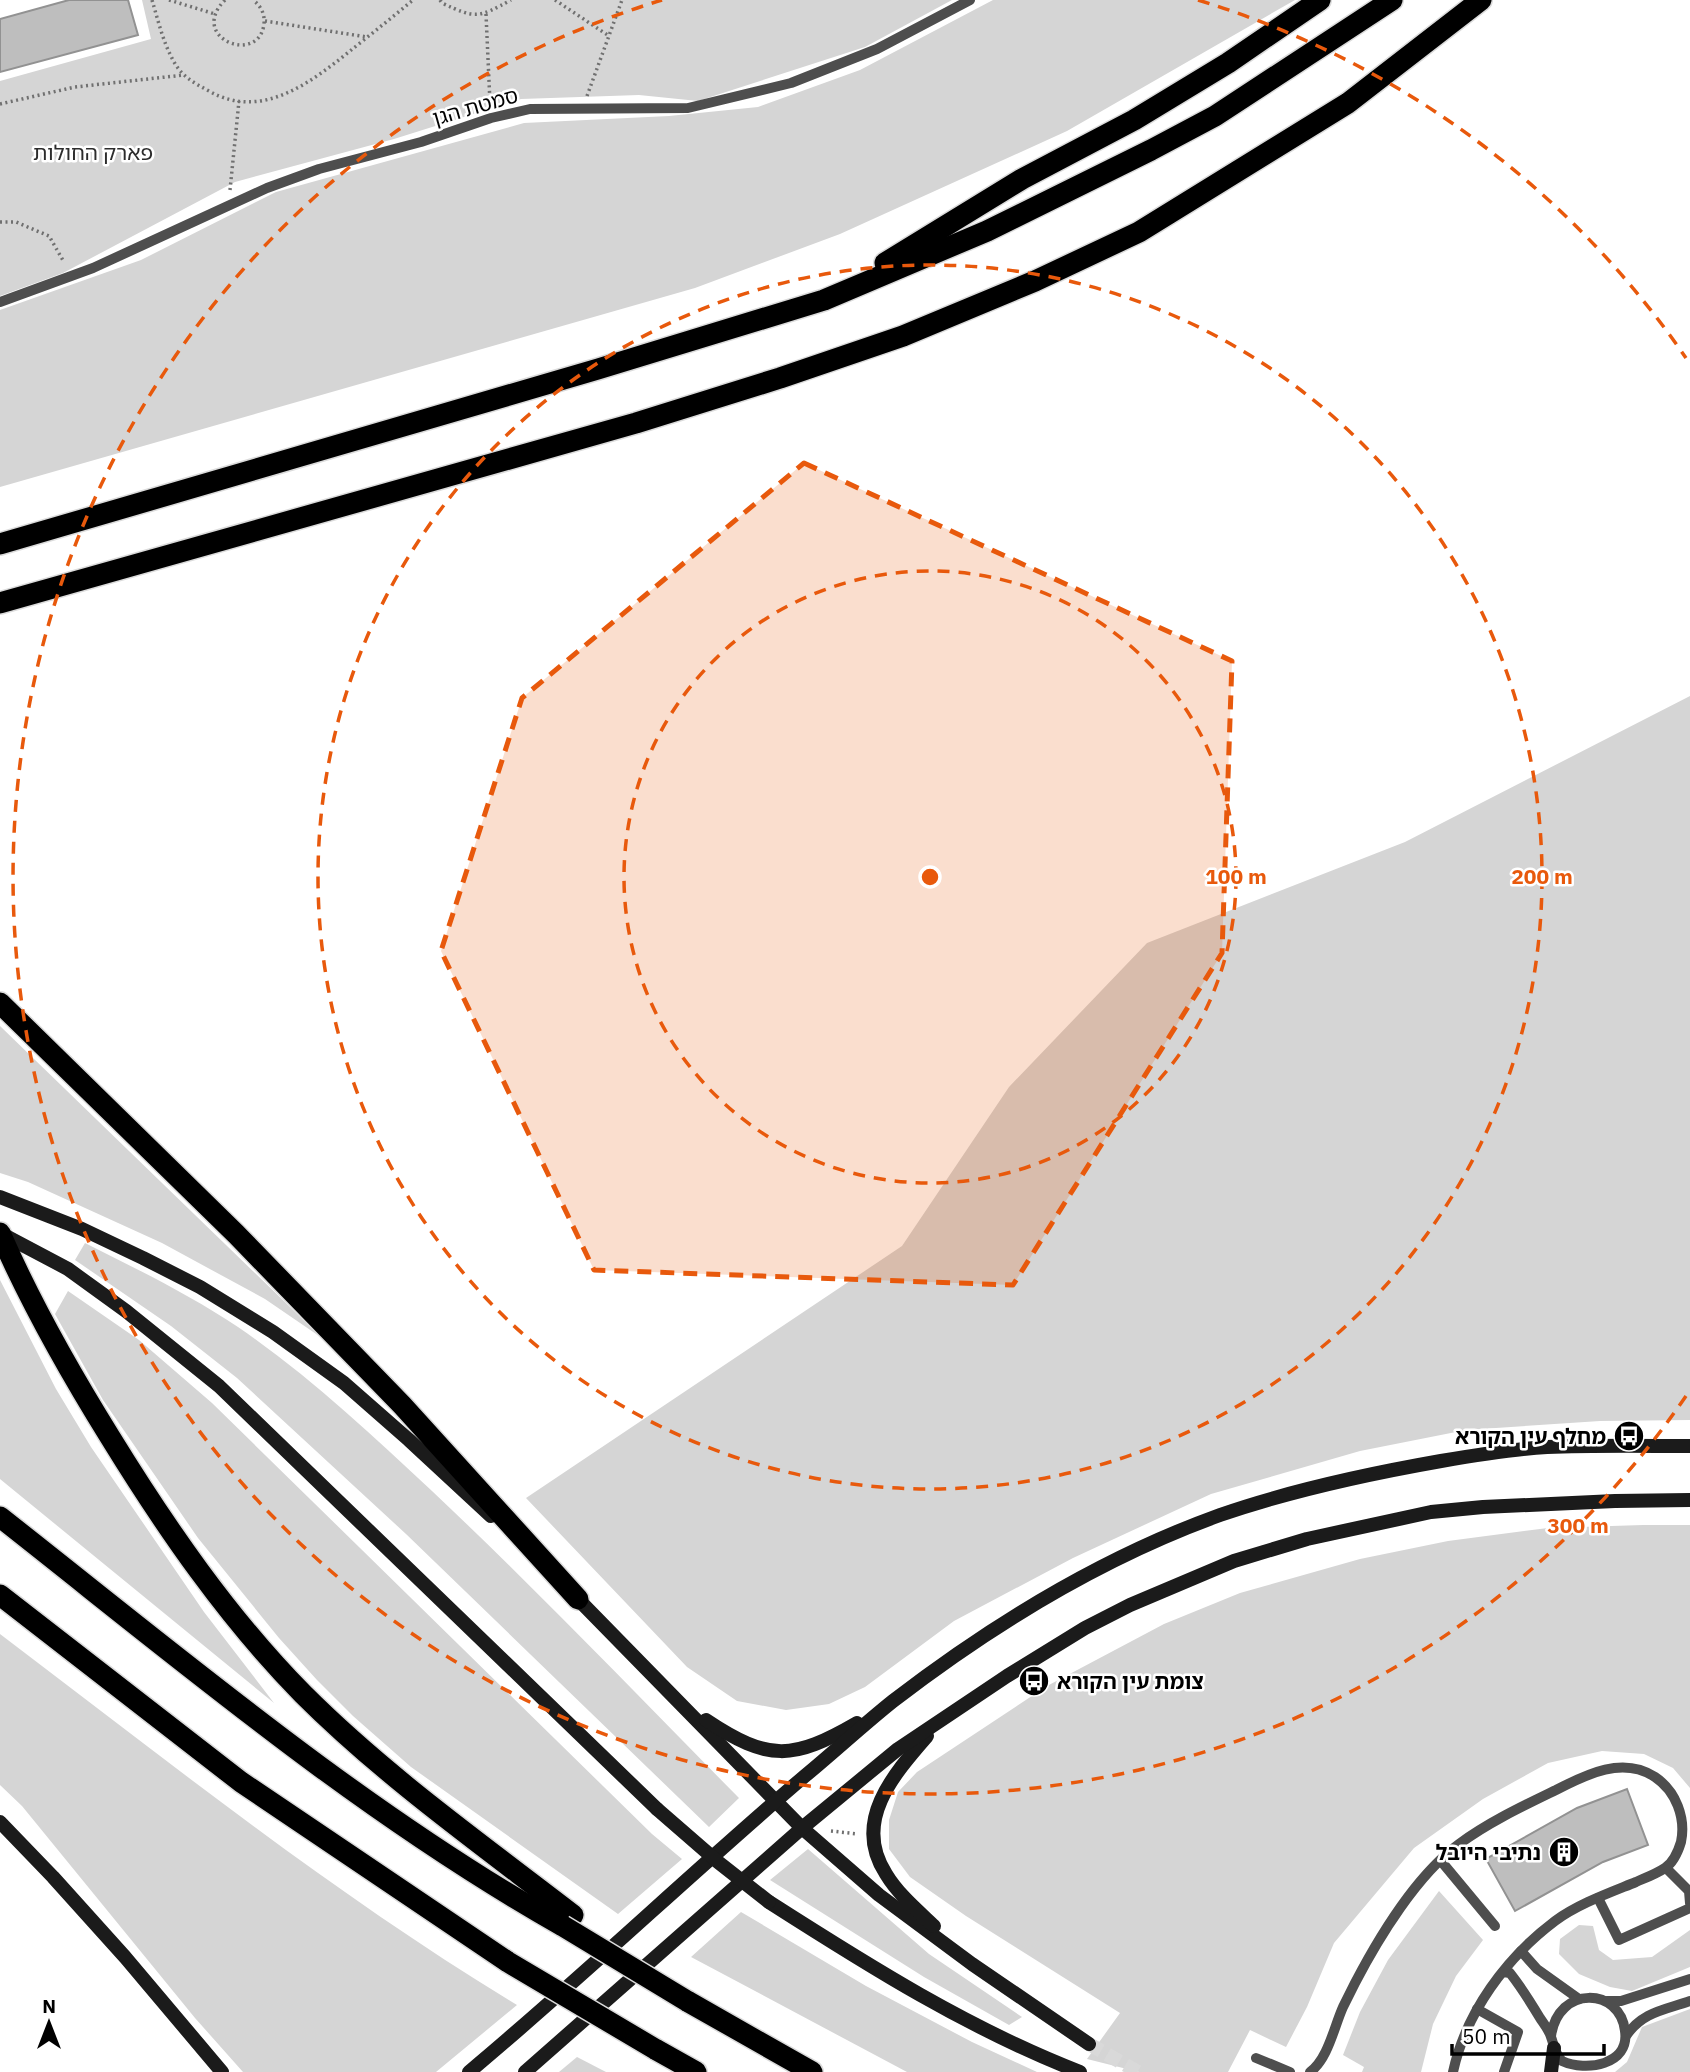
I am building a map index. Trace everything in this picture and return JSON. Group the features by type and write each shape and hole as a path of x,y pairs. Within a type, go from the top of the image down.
{"highway":[{"path":"824,300 1022,178 1134,120 1228,63 1320,0"},
{"path":"0,544 610,366 824,300 987,231 1162,144 1215,116 1392,0"},
{"path":"0,603 636,423 903,336 1035,281 1139,232 1348,103 1481,0"},
{"path":"0,1003 245,1243 402,1405 578,1599"},
{"path":"0,1233 22,1284 58,1352 136,1479 191,1560 244,1628 302,1693 383,1767 568,1921 666,1989 812,2072"},
{"path":"0,1517 303,1754 441,1851 568,1921"},
{"path":"0,1595 241,1782 508,1962 696,2072"},
{"path":"0,1608 175,1732"}],"main road":[{"path":"0,1197 82,1229 200,1287 273,1332 344,1382 578,1599 803,1828 879,1895 972,1964 1089,2044"},
{"path":"0,1233 68,1269 126,1311 219,1386 656,1809 769,1902 942,2008 1003,2039 1080,2072"},
{"path":"470,2072 775,1802 892,1703 975,1643 1072,1582 1131,1551 1220,1515 1297,1491 1393,1469 1545,1447 1690,1446"},
{"path":"525,2072 803,1828 898,1749 1007,1676 1107,1616 1234,1561 1282,1546 1431,1512 1483,1507 1690,1500"},
{"path":"683,1704 731,1737 749,1745 772,1751 792,1751 812,1747 834,1737 892,1703"},
{"path":"943,1718 897,1770 878,1805 873,1845 886,1876 972,1964"},
{"path":"0,1822 54,1877 222,2072"},
{"path":"170,2011 210,2072"},
{"path":"1551,2072 1553,2042"}],"lane":[{"name":"סמטת הגן","path":"0,302 93,268 267,188 319,169 422,142 491,117 530,109 688,108 791,83 877,49 970,0"},
{"path":"1310,2072 1321,2059 1343,2007 1379,1940 1429,1872 1458,1845 1508,1814 1576,1780 1605,1769 1628,1766 1645,1771 1664,1783 1676,1802 1683,1823 1677,1856 1666,1868 1556,1920 1521,1951 1477,2009 1466,2030 1453,2072"},
{"path":"1441,1861 1495,1926"},
{"path":"1666,1868 1689,1891 1690,1903"},
{"path":"1598,1898 1619,1940 1690,1908"},
{"path":"1521,1951 1537,1969 1579,1999"},
{"path":"1503,1972 1510,1973 1553,2042 1560,2060 1583,2072 1608,2067 1617,2059 1623,2048 1625,2025 1620,2015 1604,2001"},
{"path":"1553,2042 1553,2024 1558,2012 1567,2004 1587,1998 1621,2001 1690,1979"},
{"path":"1626,2036 1636,2022 1648,2015 1690,2001"},
{"path":"1477,2009 1518,2032 1504,2072"},
{"path":"1256,2058 1290,2072"}],"path":[{"path":"152,0 173,61 184,75 223,100 251,103 277,98 319,76 413,0"},
{"path":"169,0 215,14"},
{"path":"225,0 215,14 214,22 221,38 236,45 245,45 259,36 265,20 260,7 253,0"},
{"path":"440,0 466,14 486,14 511,0"},
{"path":"555,0 609,36"},
{"path":"583,108 622,0"},
{"path":"486,14 491,117"},
{"path":"265,20 367,37"},
{"path":"0,104 75,87 184,75"},
{"path":"228,206 239,101"},
{"path":"0,222 16,222 49,236 65,264"}],"highlighted area":[{"path":"804,463 1232,661 1222,953 1013,1285 594,1270 441,951 522,698"}],"green space":[{"name":"פארק החולות","path":"142,0 952,0 865,47 698,101 639,95 521,99 394,139 235,182 63,273 0,296 0,81 151,39"},
{"path":"993,0 1295,0 1067,131 840,234 695,288 0,487 0,310 141,260 276,192 524,123 669,116 758,107 860,70"},
{"path":"1690,696 1690,1420 1600,1421 1466,1430 1360,1451 1211,1494 1073,1558 954,1621 865,1687 829,1704 786,1710 737,1701 687,1667 526,1498 902,1246 1009,1087 1147,943 1405,842"},
{"path":"0,1026 322,1338 265,1299 162,1243 28,1182 0,1173"},
{"path":"85,1243 220,1315 264,1345 338,1405 471,1528 739,1798 709,1827 406,1534 237,1378 171,1326 75,1260"},
{"path":"0,1280 56,1389 91,1447 204,1612 274,1703 0,1479"},
{"path":"68,1291 139,1340 212,1403 652,1834 682,1859 618,1914 411,1767 353,1716 279,1638 198,1538 103,1400 55,1314"},
{"path":"1690,1525 1690,1788 1673,1768 1644,1754 1602,1751 1548,1763 1483,1799 1414,1848 1334,1943 1307,2007 1286,2047 1250,2030 1228,2072 1139,2072 1087,2059 1120,2013 966,1916 910,1877 889,1849 889,1820 898,1792 917,1772 1047,1686 1164,1624 1240,1593 1360,1559 1448,1541 1548,1528"},
{"path":"0,1634 318,1873 449,1963 517,2005 436,2072 243,2072 195,2018 22,1806 0,1785"},
{"path":"808,1849 929,1954 1022,2017 1009,2025 924,1977 770,1880"},
{"path":"1439,1891 1483,1940 1456,1976 1433,2024 1421,2072 1362,2072 1364,2067 1343,2055 1360,2012 1388,1960"},
{"path":"741,1912 866,1986 972,2042 1037,2072 907,2072 691,1957"},
{"path":"1579,1925 1593,1926 1599,1950 1613,1960 1652,1957 1690,1930 1690,1967 1632,1991 1610,1987 1579,1974 1559,1954 1560,1939"},
{"path":"1690,2009 1690,2072 1615,2072 1627,2062 1642,2027"},
{"path":"577,2057 606,2072 559,2072"}],"building":[{"path":"69,0 128,0 138,35 0,72 0,19"},
{"name":"נתיבי היובל","path":"1627,1789 1648,1845 1603,1862 1515,1911 1486,1859 1577,1808"}],"tunnel":[{"path":"1089,2044 1138,2072"}],"place":[{"name":"מחלף עין הקורא","path":"1629,1436"},
{"name":"צומת עין הקורא","path":"1034,1681"},
{"name":"נתיבי היובל","path":"1564,1852"}]}
